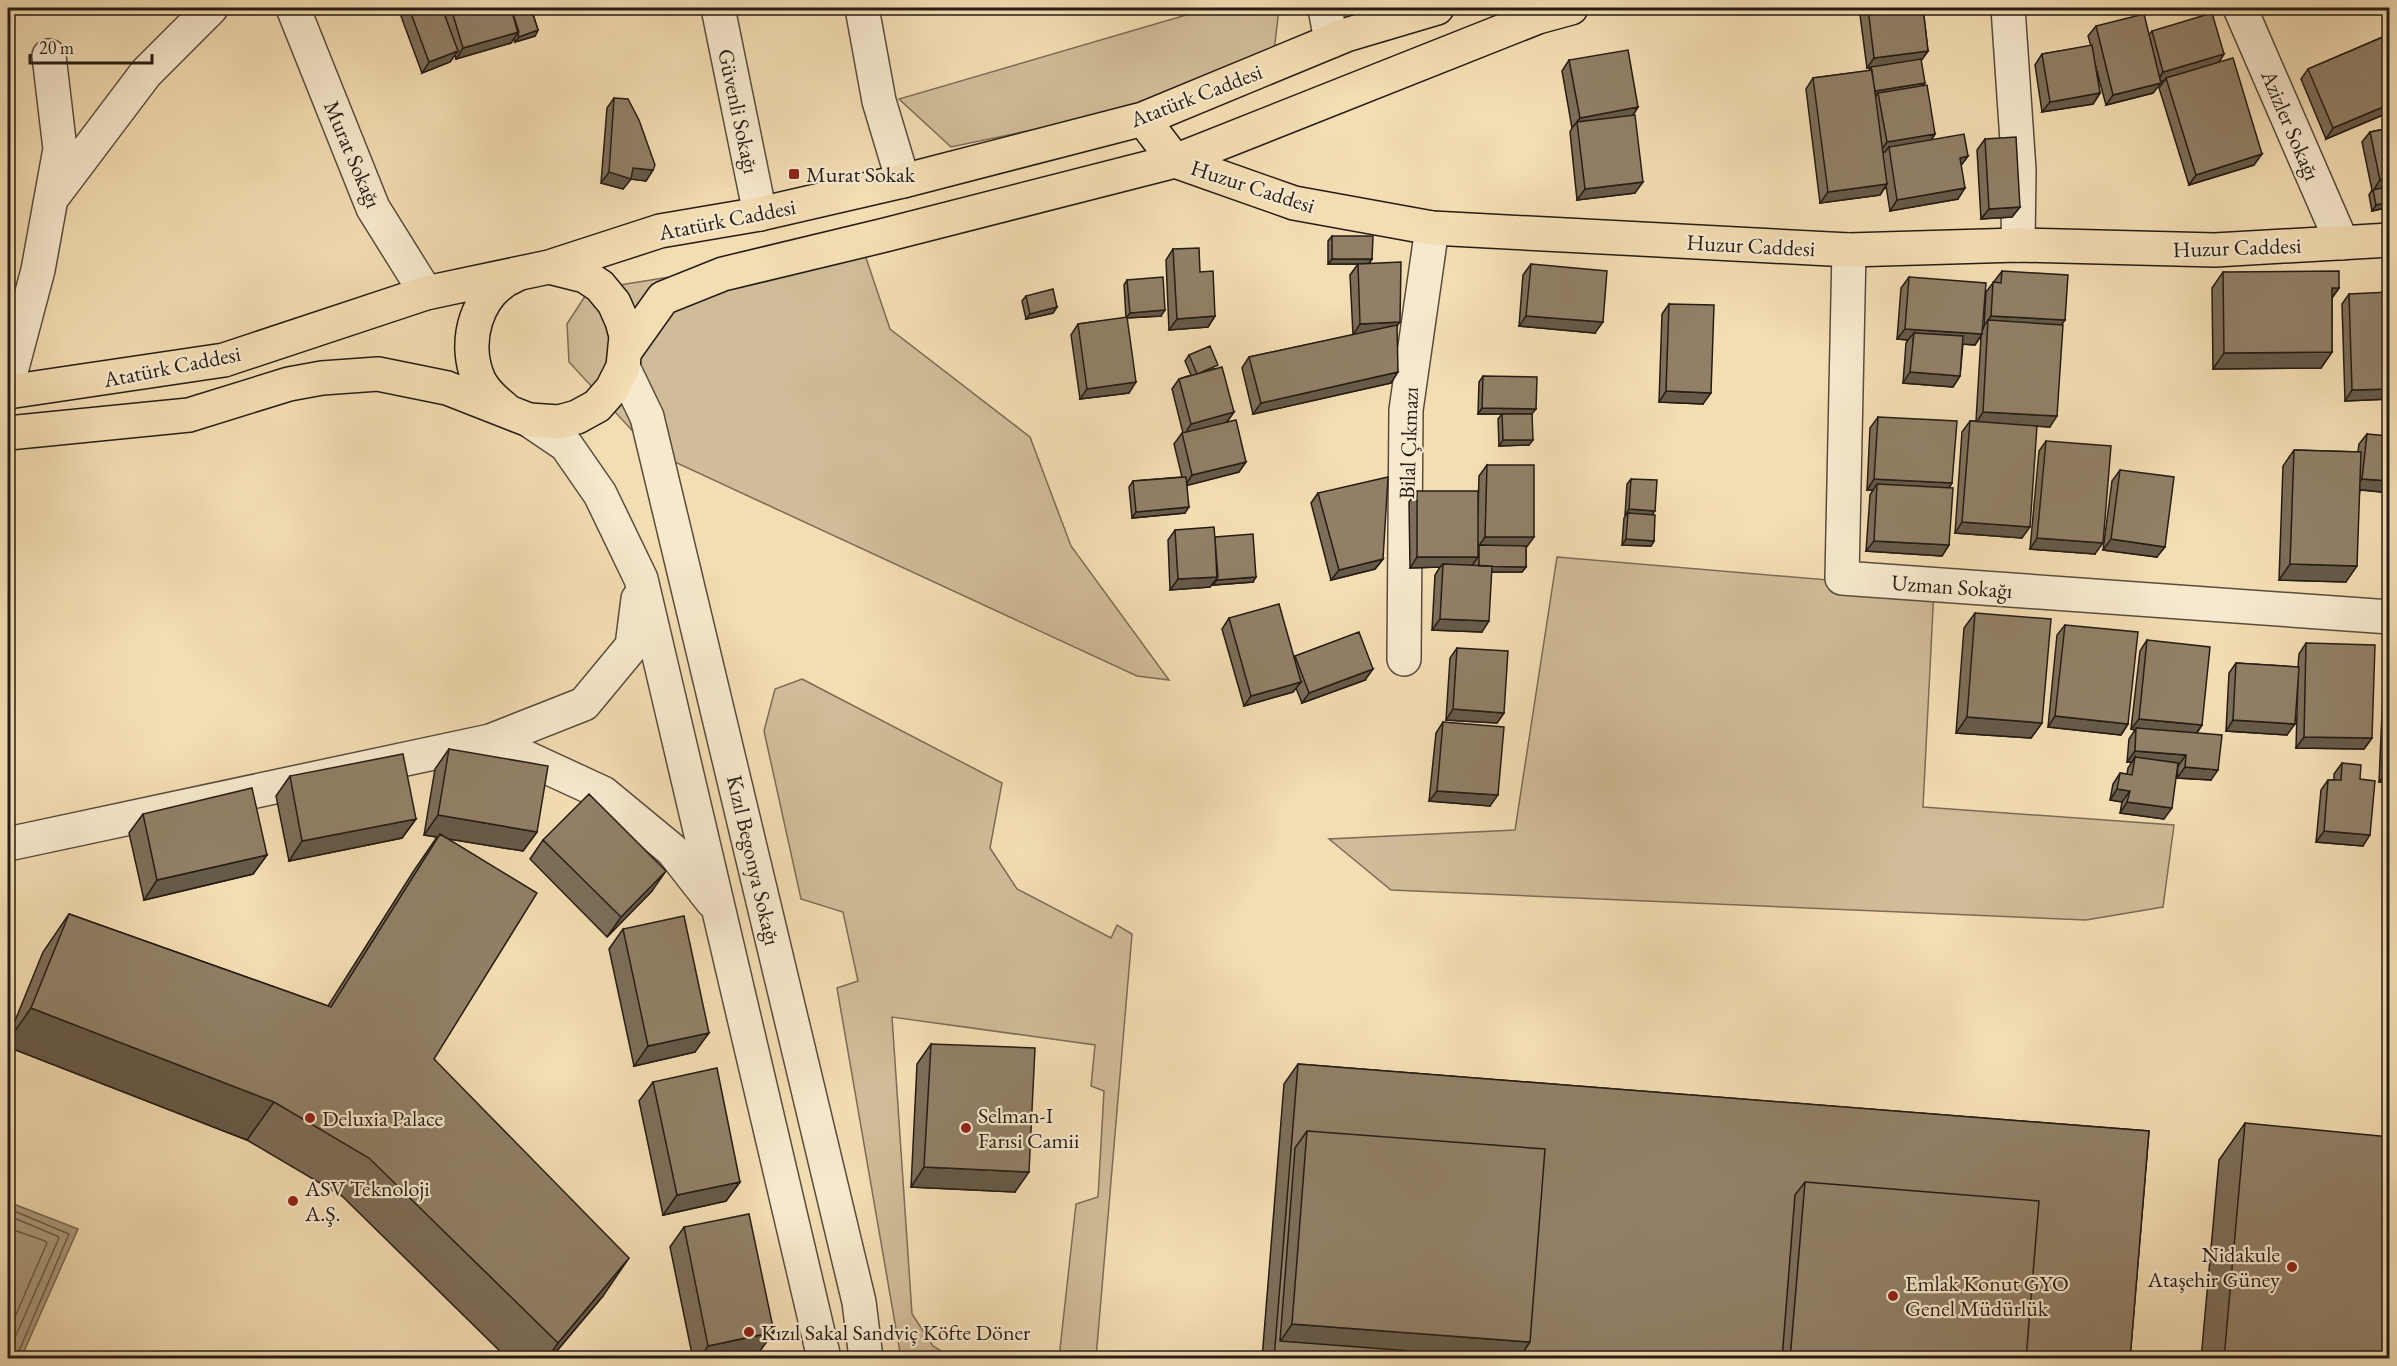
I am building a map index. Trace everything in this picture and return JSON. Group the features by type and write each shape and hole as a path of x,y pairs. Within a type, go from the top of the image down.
{"main road":[{"name":"Atatürk Caddesi","path":"8,392 224,360 426,293 539,268 660,231 760,214 903,181 1143,119 1331,41 1437,8"},
{"path":"624,358 622,321 614,303 600,286 585,276 539,268 511,277 496,288 482,306 473,328 471,354 479,380 491,397 517,415 559,422 577,417 597,406 612,389 624,358 663,298 723,274 1175,161 1538,17 1571,8"},
{"name":"Huzur Caddesi","path":"1143,119 1175,161 1294,203 1432,228 1849,250 2018,245 2215,250 2390,240"},
{"name":"Atatürk Caddesi","path":"8,433 189,415 289,384 322,378 378,374 447,388 517,415"}],"street":[{"path":"51,199 146,73 211,8"},
{"name":"Murat Sokağı","path":"293,8 373,208 426,293"},
{"name":"Güvenli Sokağı","path":"718,8 760,214"},
{"path":"862,8 879,101 903,181"},
{"path":"1325,8 1331,41"},
{"path":"2008,8 2019,170 2018,245"},
{"name":"Azizler Sokağı","path":"2240,8 2342,243"},
{"path":"8,383 38,270 60,149 49,56"},
{"name":"Bilal Çıkmazı","path":"1404,659 1406,410 1432,228"},
{"name":"Uzman Sokağı","path":"1849,250 1842,578 2390,617"},
{"name":"Kızıl Begonya Sokağı","path":"624,358 650,428 859,1302 866,1359"},
{"name":"Kızıl Begonya Sokağı","path":"517,415 566,446 600,494 641,579 824,1359"},
{"path":"8,844 490,741 584,704 632,646 641,579"},
{"path":"490,741 603,793 672,850 719,909"}],"shaded area":[{"path":"1210,8 1279,8 1274,52 1142,107 951,147 899,99"},
{"path":"862,246 890,329 1030,437 1071,546 1169,680 1137,676 651,451 569,362 567,324 589,290"},
{"path":"1557,557 1934,589 1923,807 2174,825 2163,907 2086,920 1391,890 1329,839 1515,830"},
{"path":"802,679 1002,783 990,848 1017,889 1111,938 1117,925 1132,934 1096,1358 1059,1358 1076,1204 1098,1197 1104,1091 1091,1086 1095,1045 892,1017 912,1314 933,1346 952,1358 901,1358 837,988 858,981 843,912 801,899 764,731 775,689"}],"water":[{"path":"11,1203 78,1229 21,1358 8,1358 8,1212"}],"building":[{"path":"409,8 442,8 458,51 429,62"},
{"path":"451,8 511,8 519,32 463,48"},
{"path":"511,8 531,8 538,30 519,37"},
{"path":"1868,8 1923,8 1928,51 1874,58"},
{"path":"2212,13 2224,54 2163,72 2152,31"},
{"path":"2144,14 2161,83 2113,95 2096,26"},
{"path":"2390,34 2390,104 2333,128 2308,69"},
{"path":"2092,45 2100,93 2050,102 2042,54"},
{"path":"1628,50 1638,107 1580,118 1569,60"},
{"path":"2233,58 2262,154 2196,175 2166,78"},
{"path":"1921,59 1925,83 1875,91 1871,67"},
{"path":"1872,70 1887,184 1828,192 1813,78"},
{"path":"1927,85 1935,134 1887,142 1878,93"},
{"path":"614,98 628,99 639,120 655,165 653,170 633,168 631,179 609,172"},
{"path":"1635,115 1643,182 1585,189 1577,122"},
{"path":"2390,128 2390,178 2380,180 2370,132"},
{"path":"1964,134 1968,156 1960,158 1965,188 1897,200 1889,147"},
{"path":"2016,137 2020,207 1989,209 1985,139"},
{"path":"2390,186 2390,202 2376,205 2373,190"},
{"path":"1332,236 1373,236 1372,259 1332,259"},
{"path":"1199,248 1200,272 1213,271 1215,316 1177,319 1173,249"},
{"path":"1401,262 1400,322 1360,324 1358,264"},
{"path":"1531,264 1607,271 1603,322 1526,316"},
{"path":"2002,271 2068,275 2065,320 1991,316 1993,282 2001,283"},
{"path":"2339,271 2339,288 2332,288 2332,352 2224,353 2223,272"},
{"path":"1163,277 1165,310 1130,313 1127,280"},
{"path":"1909,277 1986,283 1982,334 1905,329"},
{"path":"1053,289 1057,307 1030,314 1026,296"},
{"path":"2390,292 2390,389 2352,390 2349,294"},
{"path":"1669,304 1714,305 1711,393 1666,391"},
{"path":"1127,317 1136,382 1087,389 1078,324"},
{"path":"1988,320 2063,325 2057,416 1983,412"},
{"path":"1397,325 1398,372 1261,403 1249,357"},
{"path":"1914,333 1963,336 1960,376 1910,372"},
{"path":"1210,346 1218,365 1197,374 1189,355"},
{"path":"1222,367 1234,412 1191,424 1179,379"},
{"path":"1483,376 1537,377 1536,409 1482,408"},
{"path":"1502,414 1532,414 1533,440 1503,440"},
{"path":"1878,417 1957,421 1952,483 1874,479"},
{"path":"1236,420 1246,462 1192,475 1182,433"},
{"path":"1970,421 2037,426 2030,527 1962,522"},
{"path":"2367,434 2390,436 2390,481 2362,479"},
{"path":"2046,441 2111,446 2103,543 2037,538"},
{"path":"2294,450 2361,452 2357,566 2290,564"},
{"path":"1487,465 1534,465 1534,537 1485,537"},
{"path":"2120,470 2174,477 2165,547 2111,539"},
{"path":"1186,477 1189,507 1136,512 1133,481"},
{"path":"1388,477 1383,559 1339,570 1318,493"},
{"path":"1631,479 1657,480 1655,511 1629,509"},
{"path":"1877,484 1953,488 1949,545 1874,541"},
{"path":"1417,491 1478,491 1478,557 1417,557"},
{"path":"1628,513 1655,515 1654,541 1626,539"},
{"path":"1214,527 1218,577 1178,579 1175,530"},
{"path":"1253,534 1256,577 1217,580 1215,537"},
{"path":"1479,545 1526,546 1526,567 1479,566"},
{"path":"1443,564 1492,566 1489,621 1440,619"},
{"path":"1279,604 1301,682 1251,696 1229,618"},
{"path":"1975,613 2051,619 2042,723 1967,717"},
{"path":"2065,625 2138,632 2128,724 2055,716"},
{"path":"1359,632 1373,669 1309,693 1295,656"},
{"path":"2147,640 2210,647 2202,725 2139,719"},
{"path":"2306,643 2375,645 2372,738 2304,737"},
{"path":"1457,648 1508,651 1504,713 1453,709"},
{"path":"2236,663 2299,667 2295,724 2233,720"},
{"path":"1443,722 1504,727 1498,795 1437,791"},
{"path":"2136,728 2222,735 2218,770 2185,767 2186,755 2135,751"},
{"path":"449,749 548,766 537,832 438,815"},
{"path":"403,754 416,819 302,841 290,776"},
{"path":"2135,757 2178,763 2172,808 2127,802 2130,791 2117,789 2120,773 2132,775"},
{"path":"2342,763 2361,765 2360,779 2375,781 2370,835 2324,831 2328,780 2341,780"},
{"path":"252,788 267,855 157,880 143,814"},
{"path":"589,794 666,871 621,917 543,840"},
{"name":"Deluxia Palace","path":"440,834 537,893 434,1059 629,1258 558,1343 369,1158 274,1102 31,1008 69,914 331,1007"},
{"path":"684,916 709,1033 648,1046 623,929"},
{"name":"Selman-I Farısi Camii","path":"931,1044 1035,1048 1029,1172 924,1167"},
{"path":"1298,1064 2149,1131 2130,1359 2026,1359 2039,1201 1805,1182 1795,1195 1782,1359 1519,1359 1530,1342 1545,1149 1307,1131 1295,1148 1280,1341 1516,1359 1274,1359"},
{"path":"717,1068 740,1182 677,1195 653,1082"},
{"name":"Nidakule Ataşehir Güney","path":"2245,1123 2390,1137 2390,1329 2387,1359 2224,1359"},
{"path":"1307,1131 1545,1149 1530,1342 1292,1324"},
{"name":"Emlak Konut GYO Genel Müdürlük","path":"1805,1182 2039,1201 2026,1359 1790,1359"},
{"path":"749,1214 774,1332 708,1346 684,1227"},
{"path":"2390,1329 2390,1359 2387,1359"}],"place":[{"name":"Murat Sokak","path":"794,174"},
{"name":"Deluxia Palace","path":"310,1118"},
{"name":"Selman-I Farısi Camii","path":"966,1128"},
{"name":"ASV Teknoloji A.Ş.","path":"293,1201"},
{"name":"Nidakule Ataşehir Güney","path":"2292,1267"},
{"name":"Emlak Konut GYO Genel Müdürlük","path":"1893,1296"},
{"name":"Kızıl Sakal Sandviç Köfte Döner","path":"749,1332"}]}
